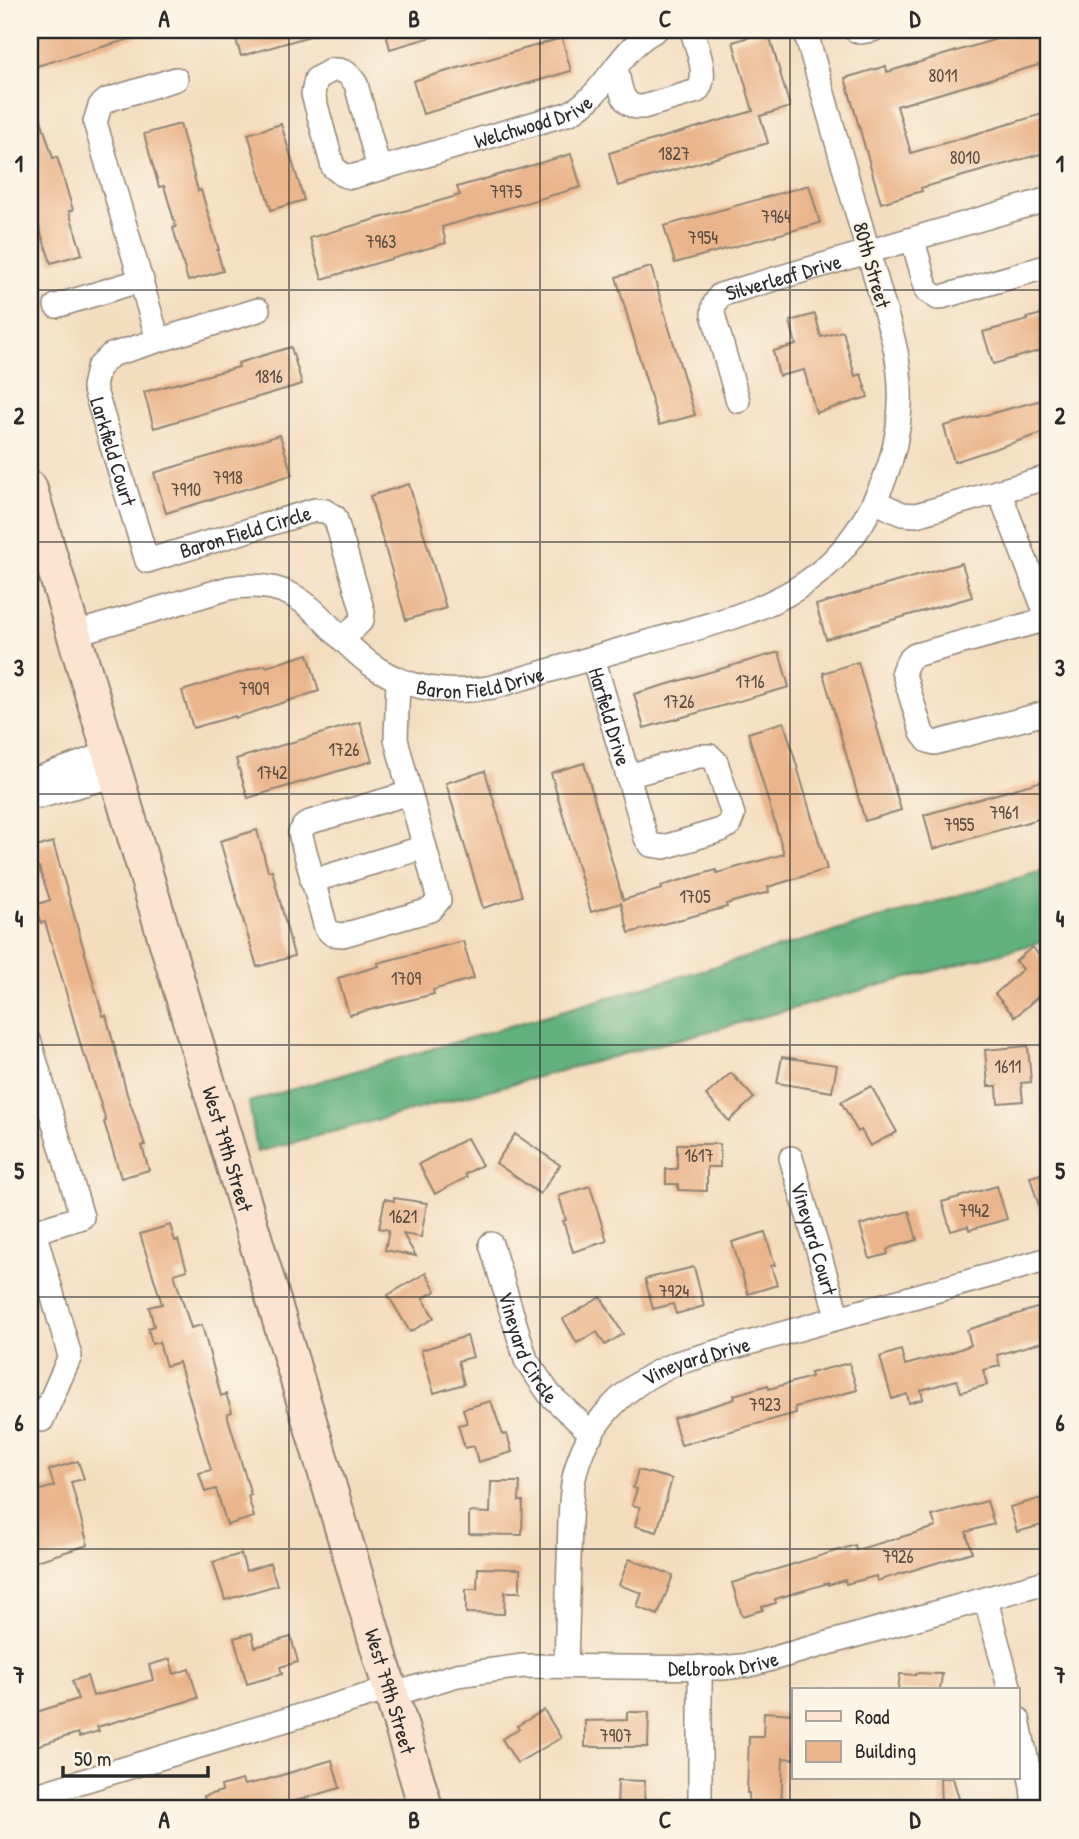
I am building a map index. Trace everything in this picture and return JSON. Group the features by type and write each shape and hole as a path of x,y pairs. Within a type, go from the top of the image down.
{"main road":[{"name":"West 79th Street","path":"30,488 426,1809"}],"street":[{"name":"Welchwood Drive","path":"379,169 570,113 596,94 616,67 631,38 656,30"},
{"path":"616,67 623,97 634,107 643,107 697,91 702,85 703,75 692,30"},
{"name":"80th Street","path":"805,30 895,348 901,394 899,422 891,458 874,501"},
{"path":"855,30 873,30"},
{"path":"158,340 95,118 100,106 107,100 176,79"},
{"name":"Silverleaf Drive","path":"738,401 713,314 714,305 720,295 1049,200"},
{"path":"912,240 927,291 938,298 1049,266"},
{"path":"56,306 142,280"},
{"name":"Larkfield Court","path":"147,561 94,387 94,377 100,364 111,355 258,310"},
{"path":"874,501 902,513 916,515 1049,477"},
{"path":"999,491 1049,621 915,655 903,671 922,733 928,741 935,743 1049,712"},
{"name":"Baron Field Drive","path":"73,634 229,588 252,586 279,590 305,601 371,664 398,680 429,689 474,691 740,617 782,598 805,583 835,556 861,525 874,501"},
{"name":"Baron Field Circle","path":"147,561 315,510 326,511 335,517 363,612 362,620 343,639"},
{"name":"Harfield Drive","path":"593,658 646,838 656,847 664,847 722,831 731,821 733,815 716,762 710,756 699,755 628,776"},
{"path":"398,680 396,739 439,900 433,908 335,936 326,928 299,838 304,826 410,793"},
{"path":"30,781 113,764"},
{"path":"30,796 42,796 113,764"},
{"path":"312,881 425,847"},
{"path":"30,1043 82,1217 32,1232 70,1356 42,1420"},
{"name":"Vineyard Court","path":"791,1158 838,1318"},
{"name":"Vineyard Circle","path":"491,1244 526,1360 550,1395 592,1434"},
{"name":"Vineyard Drive","path":"566,1666 571,1506 575,1476 592,1434 614,1404 634,1385 677,1363 1049,1259"},
{"name":"Delbrook Drive","path":"30,1797 457,1675 493,1669 566,1666 739,1667 767,1662 1049,1581"},
{"path":"986,1600 1009,1688"},
{"path":"699,1809 700,1667"},
{"path":"1020,1729 1034,1809"}],"green space":[{"path":"1049,869 1049,940 257,1152 249,1102"}],"building":[{"path":"30,30 146,30 147,34 30,68"},
{"path":"233,30 316,30 317,34 241,56"},
{"path":"385,30 442,30 442,34 390,49"},
{"path":"1035,30 1049,30 1049,62 897,106 911,153 1049,112 1049,149 1044,153 921,188 922,191 881,203 845,78 886,66 887,72"},
{"path":"768,31 790,107 760,116 768,143 618,186 609,153 753,111 733,42"},
{"path":"562,38 571,71 423,114 413,81"},
{"path":"33,94 53,158 57,157 73,210 69,211 82,254 51,263 30,200 30,95"},
{"path":"180,124 223,271 188,281 164,186 159,187 144,134"},
{"path":"281,124 304,200 271,210 248,134"},
{"path":"571,154 581,187 442,227 446,243 322,279 310,238 460,195 457,187"},
{"path":"809,185 820,223 675,263 664,226"},
{"path":"651,267 695,415 659,425 616,277"},
{"path":"1049,312 1049,348 993,364 983,332"},
{"path":"815,314 821,337 843,331 855,376 861,374 868,397 816,413 804,370 779,376 773,351 796,345 790,321"},
{"path":"291,347 302,384 154,428 144,392 239,367 238,363"},
{"path":"1049,398 1049,431 954,462 944,426"},
{"path":"280,435 292,475 166,513 154,473"},
{"path":"409,484 446,608 406,620 370,496"},
{"path":"962,563 972,597 826,639 816,605"},
{"path":"779,652 789,687 644,728 634,694"},
{"path":"308,654 319,691 235,718 193,728 182,691"},
{"path":"858,662 901,810 865,821 823,673"},
{"path":"360,722 372,761 248,798 236,759"},
{"path":"784,722 827,869 768,887 769,892 726,904 727,907 629,933 621,903 591,912 551,773 584,763 623,900 716,870 717,873 784,854 748,733"},
{"path":"485,771 522,896 483,908 446,783"},
{"path":"1049,779 1049,816 933,849 924,815"},
{"path":"257,830 268,871 272,870 294,956 257,967 220,841"},
{"path":"53,842 103,1016 106,1015 127,1094 145,1145 142,1146 149,1170 121,1178 45,922 41,923 35,905 50,900 39,867 30,870 30,849"},
{"path":"463,941 474,978 433,990 434,994 349,1015 338,978 379,966 378,963"},
{"path":"1032,947 1049,966 1049,987 1015,1017 995,994 1023,969 1016,961"},
{"path":"1028,1046 1031,1082 1021,1083 1023,1101 998,1103 997,1086 988,1086 985,1050"},
{"path":"782,1057 837,1065 832,1092 777,1083"},
{"path":"731,1073 754,1098 729,1121 706,1095"},
{"path":"871,1086 897,1132 870,1146 861,1130 858,1132 841,1102"},
{"path":"515,1134 560,1165 540,1194 496,1163"},
{"path":"467,1138 482,1165 465,1174 467,1177 435,1194 419,1164"},
{"path":"677,1144 720,1144 720,1167 707,1167 707,1191 678,1190 678,1184 666,1184 666,1169 677,1169"},
{"path":"1049,1172 1049,1228 1046,1229 1030,1177"},
{"path":"590,1186 607,1241 573,1252 563,1221 566,1220 559,1196"},
{"path":"997,1186 1007,1219 969,1230 968,1226 951,1231 942,1202"},
{"path":"394,1198 427,1203 421,1237 403,1234 416,1256 385,1250 389,1230 379,1228 385,1199 394,1201"},
{"path":"909,1211 917,1240 892,1247 887,1250 888,1254 870,1259 860,1225"},
{"path":"170,1225 175,1241 178,1240 187,1270 174,1274 191,1328 202,1325 221,1396 226,1394 232,1412 227,1414 251,1495 248,1496 254,1517 227,1525 216,1489 205,1492 199,1473 211,1470 179,1362 166,1366 159,1342 152,1344 148,1328 154,1326 149,1307 162,1304 140,1234"},
{"path":"765,1232 775,1265 771,1266 777,1285 748,1294 732,1242"},
{"path":"694,1267 704,1306 676,1314 673,1304 653,1309 645,1279"},
{"path":"426,1273 436,1291 423,1298 434,1318 410,1332 388,1295"},
{"path":"601,1297 623,1334 605,1345 597,1332 577,1343 563,1319"},
{"path":"1043,1306 1044,1310 1049,1308 1049,1340 997,1355 1000,1366 983,1370 987,1385 961,1392 957,1380 921,1390 923,1399 909,1403 907,1394 892,1399 880,1357 901,1350 905,1365 949,1353 971,1345 967,1330"},
{"path":"467,1336 473,1357 458,1361 464,1384 434,1393 421,1350"},
{"path":"849,1363 857,1390 795,1407 796,1413 681,1445 673,1418 735,1399 734,1395 768,1385 769,1389 811,1377 810,1373"},
{"path":"491,1401 503,1435 507,1434 512,1452 478,1462 474,1446 465,1448 458,1425 467,1423 463,1409"},
{"path":"78,1461 84,1479 71,1482 88,1545 30,1563 30,1493 54,1486 49,1470"},
{"path":"638,1470 672,1479 657,1532 635,1526 640,1507 632,1505 637,1489 633,1488"},
{"path":"491,1482 520,1482 519,1501 523,1501 522,1535 469,1534 469,1512 490,1513"},
{"path":"1049,1496 1049,1523 1017,1532 1010,1507"},
{"path":"987,1501 994,1524 966,1532 972,1552 877,1581 876,1576 846,1584 845,1580 828,1583 775,1599 776,1603 762,1607 763,1610 742,1616 732,1583 855,1545 856,1550 936,1527 932,1516"},
{"path":"241,1554 246,1571 270,1563 277,1585 225,1600 213,1562"},
{"path":"629,1559 673,1575 658,1615 637,1607 642,1593 619,1585"},
{"path":"478,1568 520,1569 520,1592 505,1592 504,1614 466,1613 466,1589 477,1589"},
{"path":"252,1633 255,1647 291,1637 298,1662 280,1667 282,1674 247,1684 234,1638"},
{"path":"170,1659 174,1674 189,1669 198,1698 97,1727 99,1731 79,1737 78,1733 30,1748 30,1714 78,1699 72,1681 87,1676 93,1696 153,1680 149,1665"},
{"path":"900,1674 942,1674 940,1688 898,1688"},
{"path":"544,1710 561,1738 517,1763 502,1739 519,1729 517,1726"},
{"path":"627,1712 649,1712 648,1747 585,1747 585,1721 627,1720"},
{"path":"764,1712 792,1714 792,1759 783,1758 781,1809 749,1808 749,1737 763,1737"},
{"path":"332,1760 340,1788 268,1809 207,1809 204,1796 222,1791 221,1786 242,1780 244,1785 262,1781"},
{"path":"618,1780 645,1781 644,1809 617,1809"},
{"path":"940,1780 954,1780 962,1809 941,1809"}]}
